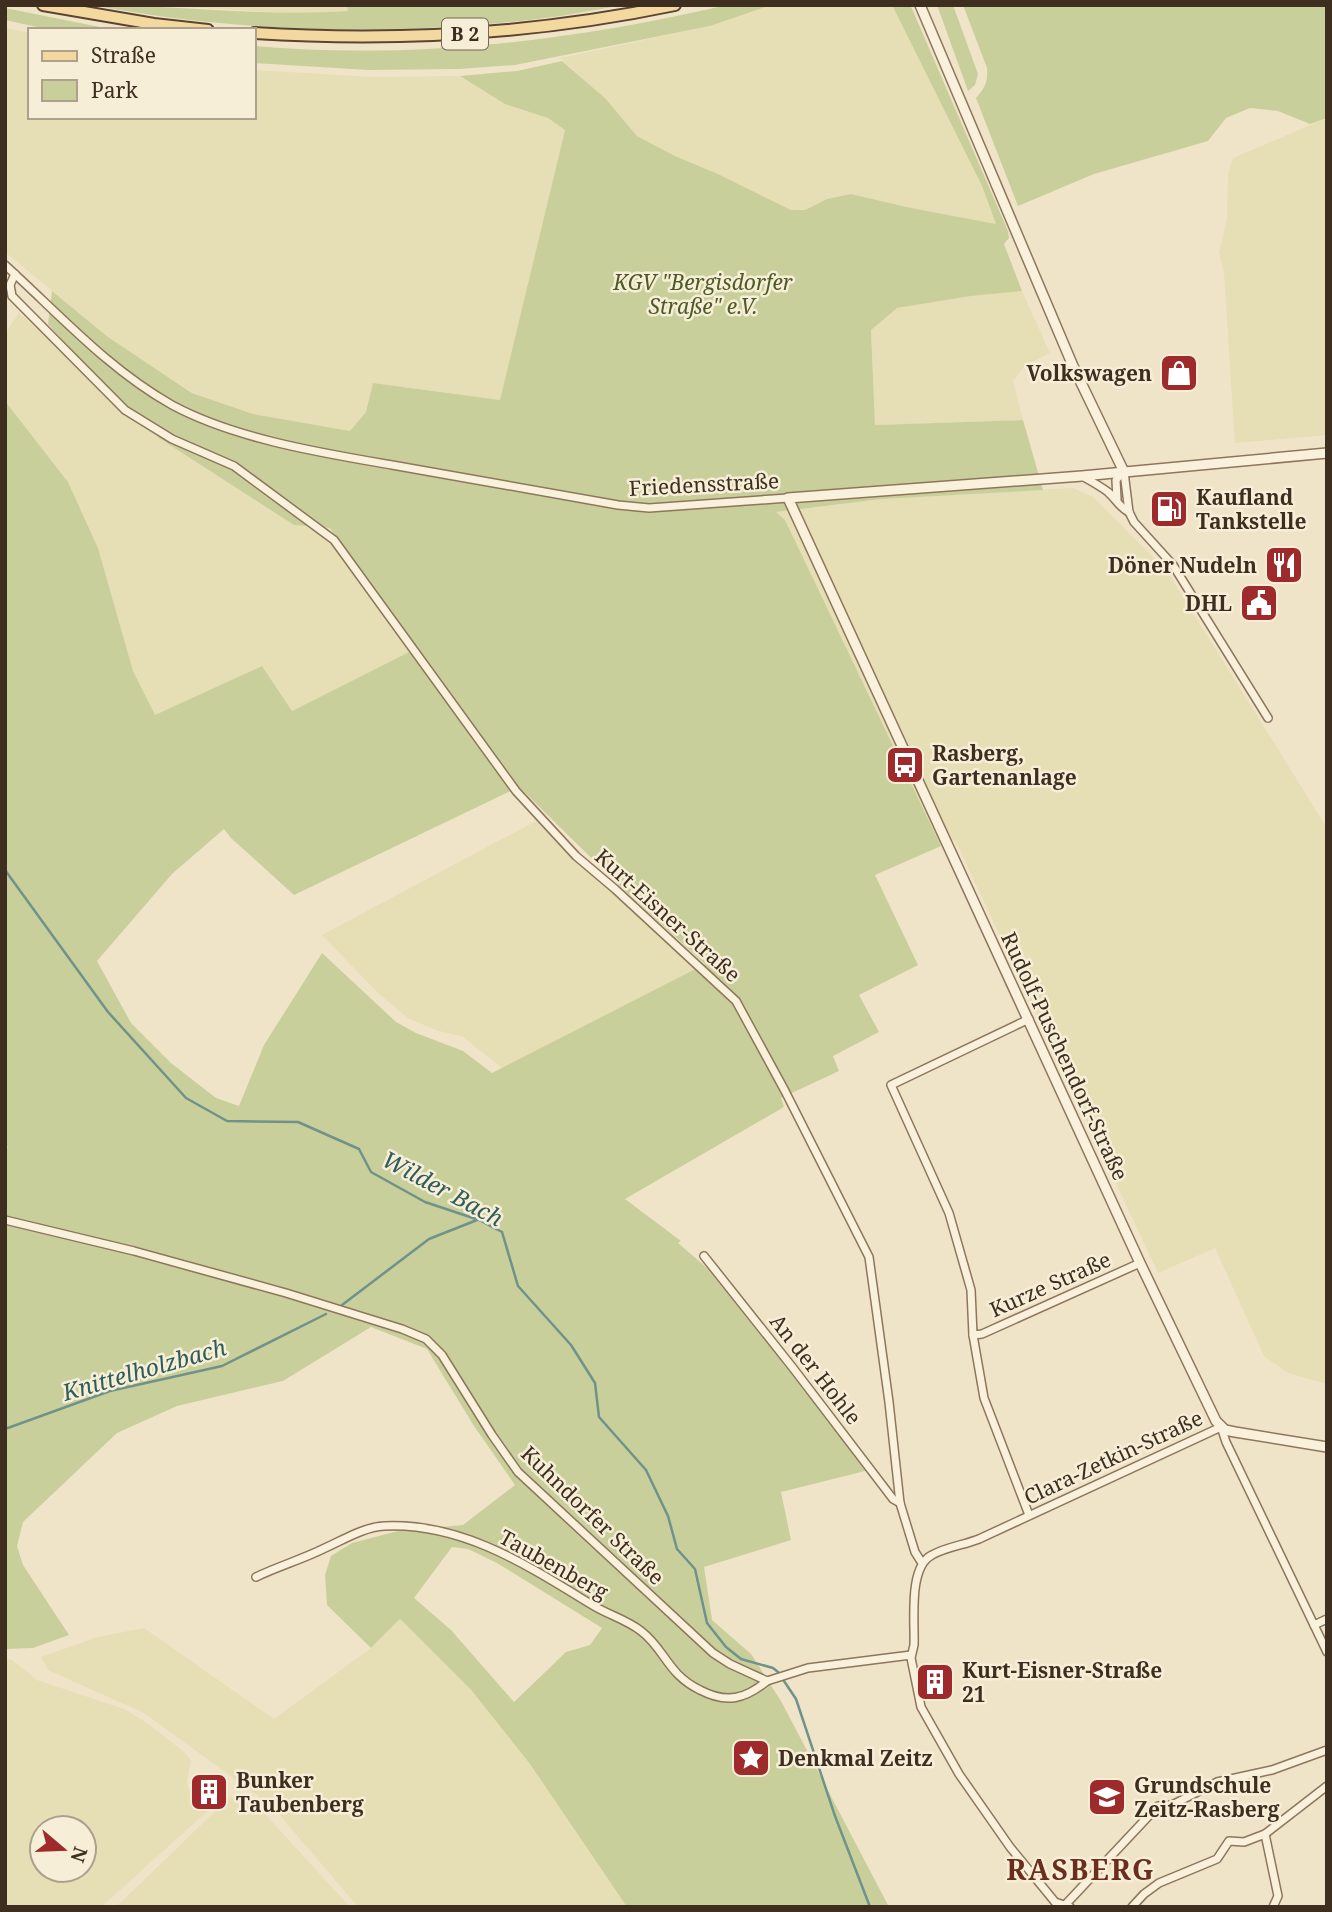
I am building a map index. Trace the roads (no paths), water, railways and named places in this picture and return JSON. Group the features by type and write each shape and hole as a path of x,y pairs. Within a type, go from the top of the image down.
{"main road":[{"path":"43,5 125,20 191,28"},
{"name":"B 2","path":"256,33 330,37 431,36 565,24 675,5"}],"street":[{"path":"920,5 1073,366 1124,472 1129,512 1139,529 1172,565 1268,718"},
{"name":"Friedensstraße","path":"5,265 85,341 133,379 173,405 206,419 261,438 330,454 618,505 671,507 1082,476 1327,453"},
{"name":"Kurt-Eisner-Straße","path":"15,274 10,285 12,296 125,410 172,439 234,466 334,541 516,791 576,856 736,1002 785,1091 869,1257 900,1503 915,1552 922,1563"},
{"path":"1124,472 1116,480 1118,501 1121,508 1129,512"},
{"path":"1082,476 1118,501"},
{"name":"Rudolf-Puschendorf-Straße","path":"788,498 1140,1263 1327,1652"},
{"path":"1029,1019 891,1085 949,1213 971,1290 973,1335 988,1413 1029,1515"},
{"name":"Kuhndorfer Straße","path":"5,1220 134,1251 286,1293 426,1339 442,1355 518,1472 713,1653 730,1664 771,1680"},
{"name":"An der Hohle","path":"704,1256 893,1499 900,1503"},
{"name":"Kurze Straße","path":"973,1335 982,1334 1140,1263"},
{"name":"Clara-Zetkin-Straße","path":"922,1563 933,1554 968,1544 1221,1427 1235,1432 1327,1447"},
{"name":"Taubenberg","path":"257,1577 380,1526 417,1527 486,1545 540,1572 606,1613 640,1630 673,1671 701,1691 733,1700 771,1680"},
{"path":"922,1563 916,1580 914,1645 911,1654 921,1707 959,1774 1010,1847 1055,1902 1068,1905 1158,1806 1172,1805 1217,1782 1272,1770 1327,1749"},
{"path":"1314,1625 1327,1619"},
{"path":"771,1680 820,1666 911,1654"},
{"path":"1132,1907 1159,1882 1217,1859 1229,1841 1244,1842 1265,1834 1327,1786"},
{"path":"1265,1834 1278,1896 1273,1907"}],"waterway":[{"name":"Wilder Bach","path":"5,870 108,1012 186,1098 227,1121 298,1122 359,1149 371,1172 425,1202 479,1220 502,1232 518,1286 571,1345 595,1383 599,1417 646,1470 668,1516 677,1549 695,1569 707,1623 726,1647 741,1659 773,1668 778,1672 796,1699 835,1816 870,1907"},
{"name":"Knittelholzbach","path":"342,1305 429,1239 477,1220"},
{"name":"Knittelholzbach","path":"5,1429 110,1391 222,1366 326,1314"}],"place":[{"name":"Volkswagen","path":"1179,373"},
{"name":"Kaufland Tankstelle","path":"1169,509"},
{"name":"Döner Nudeln","path":"1284,565"},
{"name":"DHL","path":"1259,603"},
{"name":"Rasberg, Gartenanlage","path":"905,765"},
{"name":"Kurt-Eisner-Straße 21","path":"935,1682"},
{"name":"Denkmal Zeitz","path":"751,1758"},
{"name":"Bunker Taubenberg","path":"209,1792"},
{"name":"Grundschule Zeitz-Rasberg","path":"1107,1797"}],"district":[{"name":"RASBERG","path":"1081,1869"}],"park label":[{"name":"KGV \"Bergisdorfer Straße\" e.V.","path":"703,294"}]}
